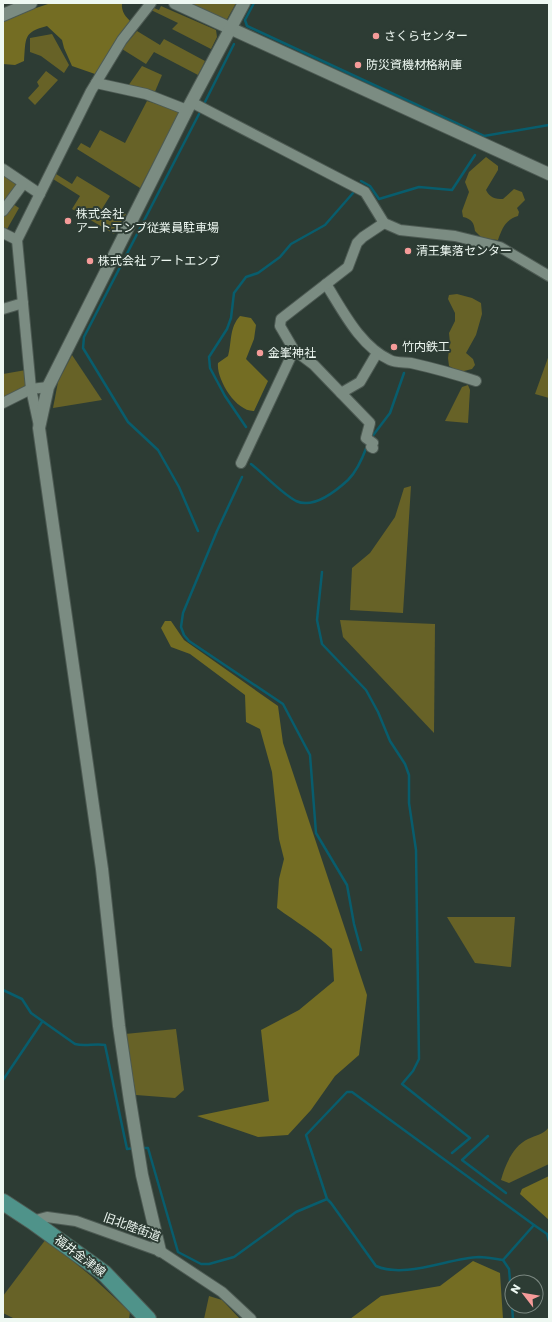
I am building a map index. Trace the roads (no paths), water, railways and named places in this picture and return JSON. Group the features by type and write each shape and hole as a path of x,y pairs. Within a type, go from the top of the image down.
{"main road":[{"name":"福井金津線","path":"3,1202 86,1259 112,1280 148,1319"}],"street":[{"path":"3,14 31,3"},
{"path":"151,3 122,40 96,83 18,240 31,390 39,428 102,869 119,1026 142,1176 160,1251"},
{"path":"174,3 549,174"},
{"path":"39,428 48,387 189,106 244,3"},
{"path":"96,83 146,94 189,106 366,192 384,223 400,230 455,236 500,247 549,276"},
{"path":"3,169 23,184 40,194"},
{"path":"3,211 23,184"},
{"path":"372,448 371,446 373,443 366,438 370,423 314,365 294,350 280,326 281,319 348,267 357,243 363,237 384,223"},
{"path":"3,234 18,240"},
{"path":"326,284 354,327 377,353 392,361 408,362 476,381"},
{"path":"3,310 23,303"},
{"path":"241,463 294,350"},
{"path":"340,393 360,382 377,353"},
{"path":"3,403 31,390 48,387"},
{"name":"旧北陸街道","path":"32,1221 46,1217 76,1221 160,1251 222,1292 251,1319"}],"waterway":[{"path":"254,3 245,20 247,26 484,136 549,125"},
{"path":"204,104 234,44"},
{"path":"198,531 179,487 158,450 128,422 83,348 84,337 199,114"},
{"path":"361,181 370,186 379,199 419,187 452,190 475,155"},
{"path":"246,427 225,396 210,368 209,357 227,329 231,318 234,293 246,277 258,273 280,257 291,244 325,225 353,193"},
{"path":"371,438 390,413 404,373"},
{"path":"251,464 290,498 303,503 310,503 331,494 348,480 357,468 367,446"},
{"path":"242,477 217,531 183,613 181,627 184,635 189,641 283,704 310,755 316,833 347,885 354,924 361,950"},
{"path":"322,572 317,620 322,644 366,690 378,712 390,741 405,764 409,775 409,803 416,850 419,1059 413,1071 402,1084 470,1138 452,1153"},
{"path":"3,990 22,999 31,1013 75,1044 105,1045 127,1149 135,1148"},
{"path":"3,1080 42,1022"},
{"path":"327,1199 306,1135 347,1092 352,1092 547,1234 549,1241"},
{"path":"488,1136 462,1160 506,1193"},
{"path":"142,1148 148,1148 178,1252 201,1264 209,1264 234,1257 296,1212 327,1199 376,1266 400,1270 413,1269 479,1257 503,1260 509,1269 509,1274"},
{"path":"503,1260 534,1225"},
{"path":"513,1314 513,1319"}],"place":[{"name":"さくらセンター","path":"376,36"},
{"name":"防災資機材格納庫","path":"358,65"},
{"name":"株式会社 アートエンブ従業員駐車場","path":"68,221"},
{"name":"清王集落センター","path":"408,251"},
{"name":"株式会社 アートエンブ","path":"90,261"},
{"name":"竹内鉄工","path":"394,347"},
{"name":"金峯神社","path":"260,353"}]}
